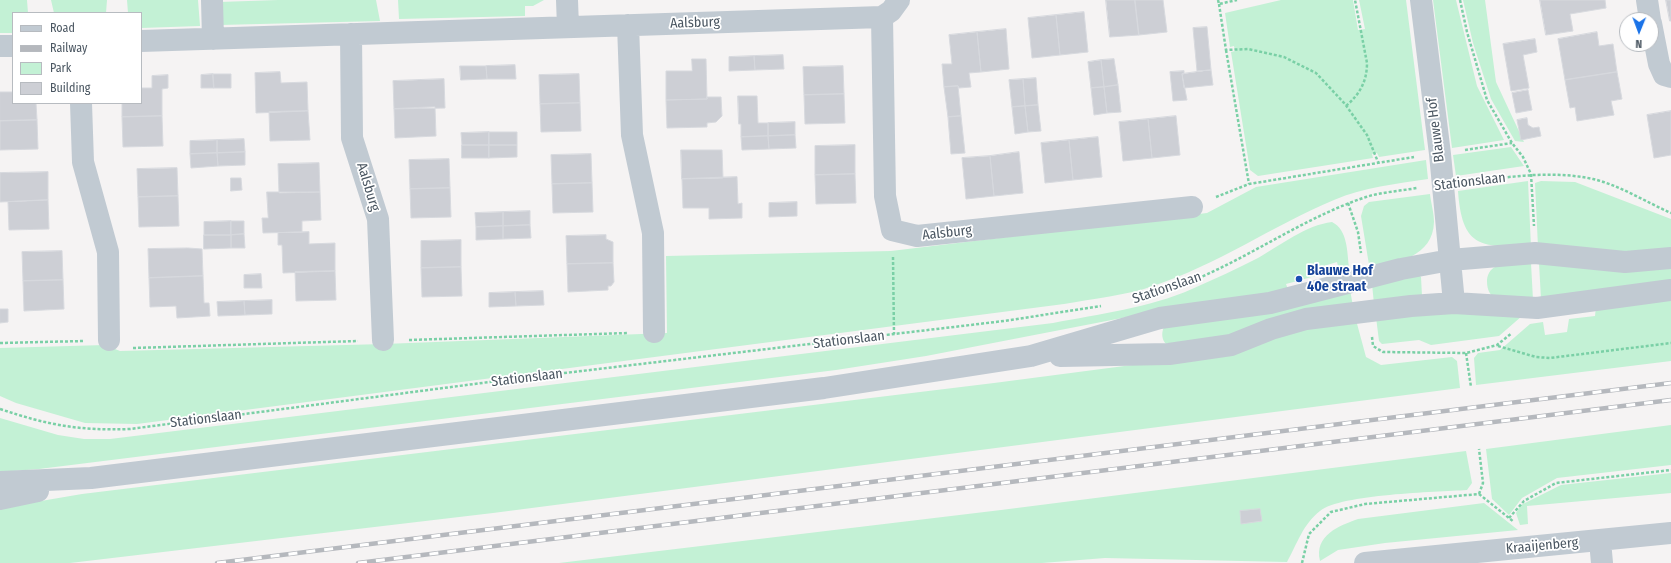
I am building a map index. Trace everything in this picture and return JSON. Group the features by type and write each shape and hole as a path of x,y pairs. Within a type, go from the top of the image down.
{"street":[{"path":"212,0 213,39"},
{"path":"567,0 568,27"},
{"path":"892,230 885,196 882,17 891,11 899,0"},
{"name":"Blauwe Hof","path":"1420,0 1440,154 1450,260"},
{"path":"1646,0 1649,12"},
{"name":"Aalsburg","path":"142,42 882,17"},
{"path":"628,25 632,136 653,233 654,332"},
{"name":"Aalsburg","path":"351,34 352,138 378,219 383,340"},
{"path":"0,46 12,46"},
{"path":"1657,52 1659,64 1664,75 1671,77"},
{"path":"81,104 83,162 108,252 109,340"},
{"name":"Aalsburg","path":"892,230 917,236 1192,207"},
{"name":"Stationslaan","path":"0,482 91,478 824,388 1031,356 1160,318 1270,303 1401,269 1450,260 1535,253 1625,262 1671,258"},
{"path":"1450,260 1454,303"},
{"name":"Stationslaan","path":"1031,356 1169,354 1231,345 1271,329 1306,319 1454,303 1537,308 1671,290"},
{"name":"Stationslaan","path":"0,499 91,478"},
{"name":"Kraaijenberg","path":"1365,563 1671,533"},
{"path":"1600,541 1602,563"}],"path":[{"path":"1218,0 1249,184"},
{"path":"1219,4 1237,0"},
{"path":"1346,106 1358,93 1367,73 1367,63 1355,0"},
{"path":"1460,0 1467,32 1487,100 1512,143 1523,157 1531,174 1535,253"},
{"path":"1226,50 1248,49 1284,57 1316,73 1346,106 1367,135 1378,162"},
{"path":"1192,207 1249,184 1378,162 1512,143"},
{"name":"Stationslaan","path":"1165,290 1221,268 1296,227 1348,203 1368,196 1531,174 1566,175 1594,179 1671,213"},
{"path":"892,230 894,334"},
{"name":"Stationslaan","path":"0,410 63,427 98,431 130,429 504,380 1004,321 1108,305"},
{"path":"1470,387 1466,353 1498,345 1525,322 1537,308"},
{"path":"0,343 109,340 123,348 654,332"},
{"path":"1498,345 1536,357 1550,358 1671,343"},
{"path":"1479,449 1483,483 1479,494"},
{"path":"1302,563 1309,534 1330,512 1365,504 1479,494 1509,518 1524,501 1556,483 1671,470"}],"green space":[{"path":"0,0 27,0 28,12 12,12 12,33 0,33"},
{"path":"51,0 107,0 106,12 54,12"},
{"path":"127,0 198,0 200,26 142,28 142,12 128,12"},
{"path":"278,0 376,0 380,21 220,25 219,2"},
{"path":"398,0 544,0 533,6 525,6 525,16 399,19"},
{"path":"1281,0 1353,0 1358,30 1365,29 1359,0 1406,0 1425,150 1379,157 1377,153 1372,154 1373,158 1258,176 1250,170 1231,52 1235,51 1234,46 1230,47 1225,13"},
{"path":"1433,0 1456,0 1477,86 1504,140 1452,148"},
{"path":"1463,0 1485,0 1496,82 1524,142 1515,141 1491,99 1473,43"},
{"path":"1511,147 1524,166 1456,176 1453,155"},
{"path":"1426,160 1428,179 1380,186 1334,200 1289,221 1200,267 1153,286 1121,294 1064,304 137,424 85,423 16,403 0,396 0,348 105,345 120,351 384,344 667,333 666,256 891,251 1207,213 1256,187"},
{"path":"1528,181 1531,247 1487,244 1477,240 1470,234 1464,224 1460,210 1458,191"},
{"path":"1541,181 1575,182 1671,219 1671,251 1638,253 1538,247 1535,183"},
{"path":"1430,194 1434,222 1432,234 1427,243 1420,251 1402,261 1370,271 1361,216 1364,206 1369,202"},
{"path":"1332,222 1341,230 1344,236 1349,267 1339,270 1337,262 1317,268 1319,275 1286,284 1289,292 1153,312 926,356 836,370 39,469 0,472 0,418 58,435 84,439 110,439 1053,323 1124,310 1176,296 1258,258 1303,231"},
{"path":"1531,263 1533,300 1493,297 1491,295 1488,289 1487,280 1492,269 1504,264"},
{"path":"1539,263 1671,266 1671,283 1541,299"},
{"path":"1417,273 1421,277 1422,296 1374,304 1372,284"},
{"path":"1350,290 1353,306 1232,336 1166,344 1162,334 1164,327"},
{"path":"1671,298 1671,361 1476,385 1474,358 1478,353 1500,350 1530,324 1543,322 1545,335 1567,332 1569,319 1595,316 1596,307"},
{"path":"1443,309 1522,316 1499,336 1431,345 1419,340 1382,344 1379,341 1376,317"},
{"path":"1356,320 1366,357 1381,365 1452,357 1457,361 1460,388 493,513 70,563 0,563 0,508 82,494 1155,362 1306,327"},
{"path":"1671,425 1671,465 1557,478 1522,498 1509,515 1492,499 1486,449"},
{"path":"1466,451 1472,483 1467,490 1368,497 1331,505 1320,511 1309,522 1287,562 1105,558 1042,563 559,563 1001,510"},
{"path":"1671,473 1671,493 1527,506 1528,524 1520,525 1516,513 1521,505 1561,485"},
{"path":"1484,503 1518,530 1385,543 1338,550 1320,561 1319,552 1324,538 1343,525 1358,519"}],"building":[{"path":"1106,0 1135,0 1139,35 1110,37"},
{"path":"1135,0 1163,0 1167,32 1139,35"},
{"path":"1540,0 1605,0 1606,8 1570,14 1573,31 1546,35"},
{"path":"1666,0 1671,0 1671,21 1670,21"},
{"path":"1084,12 1088,52 1060,55 1056,15"},
{"path":"1056,15 1060,55 1032,58 1028,18"},
{"path":"1207,27 1211,70 1197,71 1193,28"},
{"path":"1006,29 1009,69 981,72 977,32"},
{"path":"977,32 981,72 969,73 971,87 944,87 942,64 952,64 949,35"},
{"path":"1597,32 1599,46 1613,44 1617,72 1565,80 1558,39"},
{"path":"1535,39 1537,52 1523,55 1529,88 1511,91 1503,44"},
{"path":"783,55 784,69 755,70 754,56"},
{"path":"754,56 755,70 729,71 729,57"},
{"path":"692,59 706,59 707,99 666,100 666,71 692,71"},
{"path":"1114,59 1118,85 1104,87 1101,60"},
{"path":"1101,60 1104,87 1091,88 1088,62"},
{"path":"515,65 516,79 487,79 486,66"},
{"path":"460,66 486,66 487,79 461,80"},
{"path":"843,66 844,94 804,95 803,67"},
{"path":"1211,70 1213,85 1184,88 1182,74"},
{"path":"1184,71 1184,74 1182,74 1187,100 1173,101 1170,72"},
{"path":"280,72 281,83 307,82 308,111 256,113 255,73"},
{"path":"1617,72 1622,99 1611,101 1614,115 1577,121 1575,107 1570,108 1565,80"},
{"path":"213,74 214,88 201,88 201,75"},
{"path":"213,74 231,74 231,88 214,88"},
{"path":"579,74 580,103 540,104 539,75"},
{"path":"168,75 168,88 162,89 162,116 122,117 122,104 142,104 142,88 152,88 152,76"},
{"path":"1036,78 1038,105 1025,106 1023,79"},
{"path":"444,79 445,108 394,109 393,81"},
{"path":"1023,79 1025,106 1012,107 1009,80"},
{"path":"1118,85 1121,112 1107,113 1104,87"},
{"path":"958,86 961,116 948,117 944,87"},
{"path":"1104,87 1107,113 1094,115 1091,88"},
{"path":"1528,90 1532,110 1516,113 1512,93"},
{"path":"0,92 12,92 12,104 36,104 37,120 0,121"},
{"path":"844,94 845,123 805,124 804,95"},
{"path":"738,96 757,96 758,123 768,123 768,136 741,137"},
{"path":"707,97 721,97 722,116 716,122 707,123 707,127 667,128 666,100 707,99"},
{"path":"580,103 581,131 541,132 540,104"},
{"path":"1038,105 1041,131 1028,132 1025,106"},
{"path":"1025,106 1028,132 1015,134 1012,107"},
{"path":"435,107 436,136 395,138 394,109"},
{"path":"308,111 310,140 270,141 269,112"},
{"path":"1671,111 1671,155 1654,158 1647,115"},
{"path":"162,116 163,146 123,147 122,117"},
{"path":"961,116 965,153 951,154 948,117"},
{"path":"1176,116 1180,155 1152,158 1148,119"},
{"path":"1527,118 1528,125 1533,128 1539,127 1541,136 1521,140 1517,120"},
{"path":"1148,119 1152,158 1123,161 1119,122"},
{"path":"37,120 38,149 0,150 0,121"},
{"path":"795,122 795,135 768,136 768,123"},
{"path":"489,132 517,132 517,145 489,145"},
{"path":"489,132 489,145 462,145 461,133"},
{"path":"795,135 796,148 769,149 768,136"},
{"path":"768,136 769,149 742,150 741,137"},
{"path":"1098,137 1102,177 1073,180 1069,140"},
{"path":"244,139 245,152 217,153 217,140"},
{"path":"217,140 217,153 190,154 190,141"},
{"path":"1069,140 1073,180 1045,183 1041,143"},
{"path":"462,145 489,145 489,158 462,158"},
{"path":"489,145 517,145 517,157 489,158"},
{"path":"855,145 855,174 815,175 815,146"},
{"path":"681,150 722,150 723,178 682,179"},
{"path":"245,152 245,165 218,166 217,153"},
{"path":"1019,152 1023,193 994,196 990,156"},
{"path":"217,153 218,166 191,168 190,154"},
{"path":"591,154 592,183 552,184 551,155"},
{"path":"990,156 994,196 966,199 962,158"},
{"path":"449,159 450,188 410,189 409,160"},
{"path":"319,163 320,192 279,193 278,164"},
{"path":"177,168 178,196 138,197 137,169"},
{"path":"48,172 48,200 0,202 0,173"},
{"path":"855,174 856,203 816,204 815,175"},
{"path":"737,177 738,204 742,203 742,218 709,219 709,208 683,208 682,179"},
{"path":"231,178 241,178 242,190 231,191"},
{"path":"592,183 593,212 553,213 552,184"},
{"path":"450,188 451,217 411,218 410,189"},
{"path":"267,192 320,192 321,220 302,221 302,232 263,233 262,218 268,218"},
{"path":"178,196 179,226 139,227 138,197"},
{"path":"48,200 49,229 9,230 8,202"},
{"path":"797,202 797,216 769,217 769,203"},
{"path":"530,211 530,225 503,226 503,212"},
{"path":"503,212 503,226 476,227 475,213"},
{"path":"231,221 244,221 244,234 231,235"},
{"path":"231,221 231,235 204,235 204,222"},
{"path":"530,225 531,238 503,239 503,226"},
{"path":"503,226 503,239 476,240 476,227"},
{"path":"309,232 309,244 335,243 335,271 283,273 282,245 278,245 278,233"},
{"path":"244,234 245,248 231,248 231,235"},
{"path":"204,235 231,235 231,248 204,249"},
{"path":"606,235 606,239 613,242 613,263 567,264 566,236"},
{"path":"461,240 461,267 421,268 421,241"},
{"path":"148,249 202,249 203,276 149,278"},
{"path":"62,251 63,280 23,281 22,252"},
{"path":"613,263 614,282 611,286 608,286 608,290 568,292 567,264"},
{"path":"461,267 462,296 422,297 421,268"},
{"path":"335,271 336,300 296,301 295,272"},
{"path":"261,274 262,288 244,288 244,275"},
{"path":"203,276 204,303 209,303 210,316 177,318 176,306 150,307 149,278"},
{"path":"63,280 64,309 24,311 23,281"},
{"path":"543,291 544,305 516,306 515,292"},
{"path":"515,292 516,306 489,307 489,293"},
{"path":"272,300 272,314 245,315 244,301"},
{"path":"244,301 245,315 218,316 217,302"},
{"path":"0,309 8,309 8,322 0,323"},
{"path":"1260,509 1262,521 1241,524 1240,511"}],"railway":[{"path":"217,563 1671,383"},
{"path":"358,563 1671,400"}],"place":[{"name":"Blauwe Hof 40e straat","path":"1299,279"}]}
